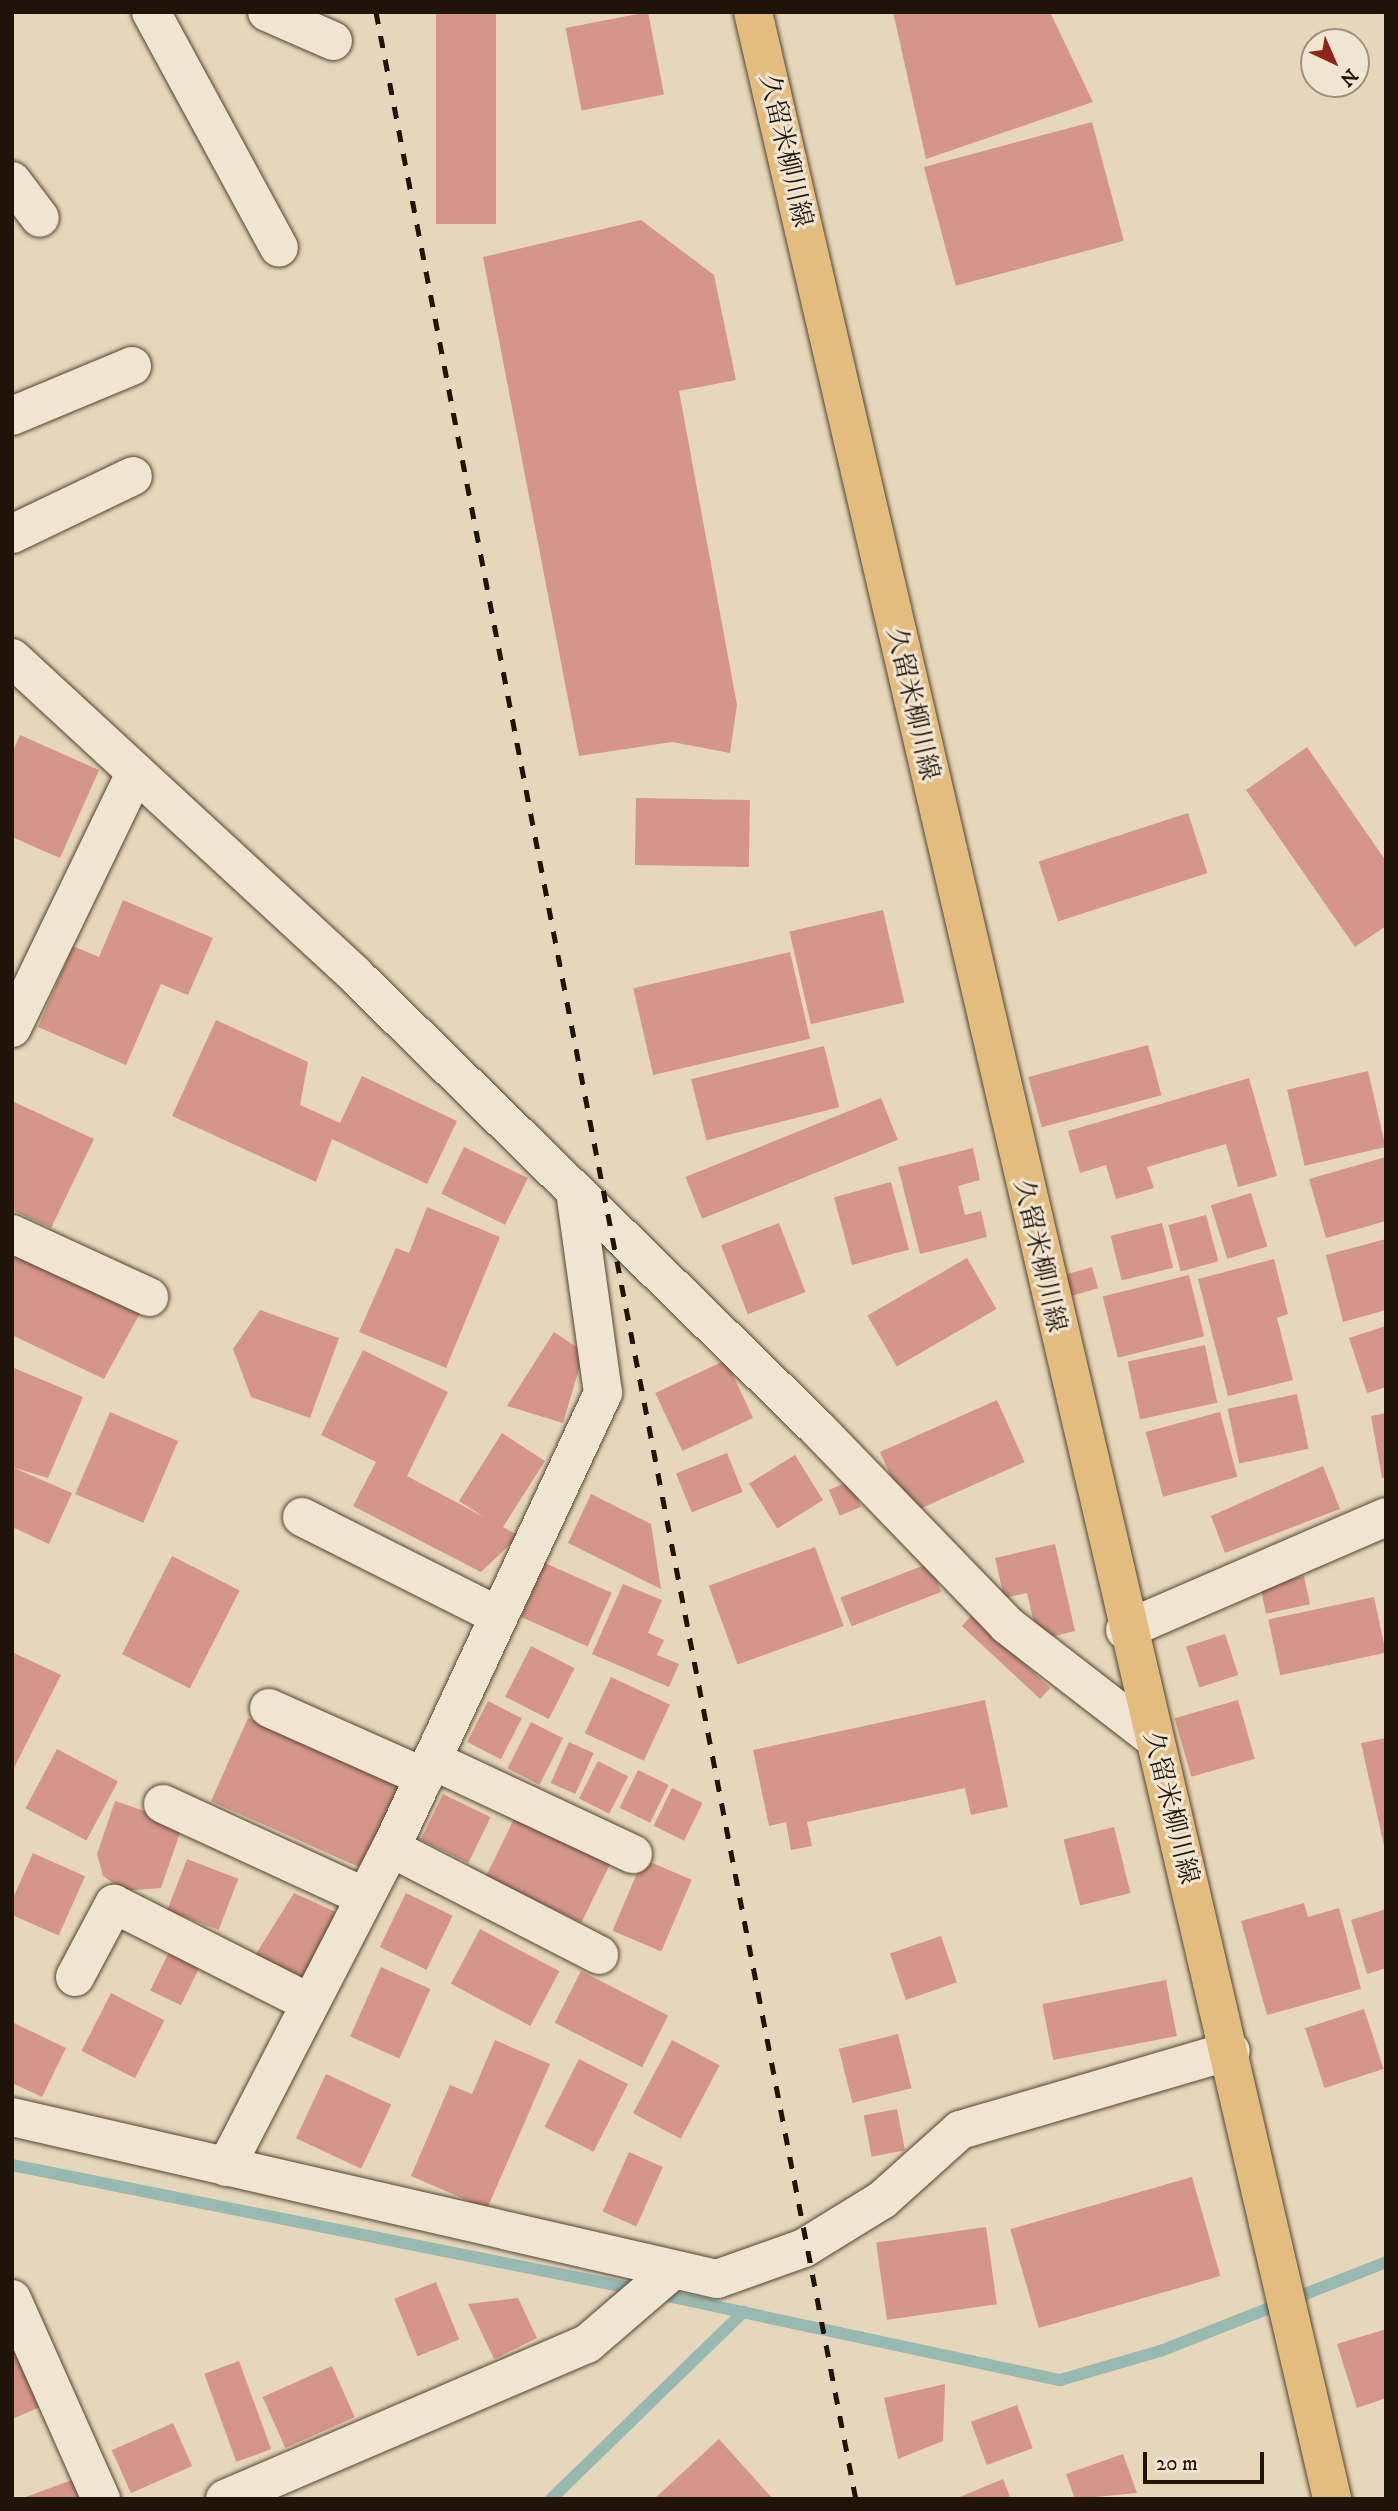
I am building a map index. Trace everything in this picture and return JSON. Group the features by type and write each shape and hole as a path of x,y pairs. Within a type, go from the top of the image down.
{"main road":[{"name":"久留米柳川線","path":"753,12 1125,1630 1231,2051 1332,2499"}],"street":[{"path":"151,12 279,248"},
{"path":"267,12 333,41"},
{"path":"12,181 40,218"},
{"path":"12,416 132,366"},
{"path":"12,534 133,476"},
{"path":"12,657 575,1191 1007,1625 1153,1738"},
{"path":"12,1028 136,772"},
{"path":"226,2167 391,1848 603,1393 575,1191"},
{"path":"12,1234 149,1297"},
{"path":"302,1517 499,1616"},
{"path":"1125,1630 1386,1517"},
{"path":"269,1708 428,1768 633,1854"},
{"path":"163,1804 365,1898"},
{"path":"391,1848 599,1955"},
{"path":"75,1977 114,1904 310,2003"},
{"path":"12,2117 717,2279 804,2248 882,2200 960,2130 1231,2051"},
{"path":"225,2499 587,2344 673,2270"},
{"path":"12,2299 101,2499"}],"building":[{"path":"436,12 496,12 496,224 436,224"},
{"path":"648,12 664,94 582,110 566,28"},
{"path":"893,12 1050,12 1093,102 926,159"},
{"path":"1092,122 1124,241 956,286 924,167"},
{"path":"641,220 714,275 736,380 679,391 737,705 730,753 672,742 579,756 483,257"},
{"path":"20,735 99,770 60,858 12,837 12,753"},
{"path":"1307,747 1386,861 1386,926 1355,947 1246,790"},
{"path":"636,798 750,800 749,867 635,865"},
{"path":"1188,813 1207,873 1058,921 1039,862"},
{"path":"123,900 213,938 188,995 161,984 126,1065 38,1027 73,946 99,957"},
{"path":"883,910 904,1003 811,1024 789,932"},
{"path":"790,952 810,1039 653,1075 633,988"},
{"path":"216,1020 308,1062 300,1105 340,1123 362,1076 457,1121 427,1184 332,1139 316,1182 172,1116"},
{"path":"1148,1045 1161,1095 1042,1127 1028,1077"},
{"path":"824,1046 839,1107 706,1140 691,1079"},
{"path":"1368,1071 1386,1147 1305,1166 1287,1090"},
{"path":"1249,1078 1277,1176 1238,1187 1226,1144 1147,1167 1154,1188 1116,1199 1106,1165 1080,1173 1068,1131"},
{"path":"881,1098 898,1140 702,1219 685,1177"},
{"path":"12,1101 94,1139 51,1228 12,1210"},
{"path":"464,1147 528,1178 505,1225 441,1194"},
{"path":"973,1148 980,1180 958,1186 965,1215 981,1211 987,1237 920,1254 898,1167"},
{"path":"1386,1157 1386,1221 1326,1238 1309,1179"},
{"path":"891,1182 909,1250 852,1265 834,1197"},
{"path":"1251,1193 1267,1247 1227,1259 1211,1205"},
{"path":"427,1207 500,1237 446,1368 359,1332 396,1248 409,1253"},
{"path":"1206,1215 1218,1261 1181,1271 1168,1225"},
{"path":"779,1223 806,1292 748,1314 721,1245"},
{"path":"1162,1223 1173,1268 1122,1280 1111,1236"},
{"path":"1386,1239 1386,1310 1343,1322 1326,1255"},
{"path":"12,1244 140,1313 104,1379 12,1335"},
{"path":"967,1258 996,1309 897,1367 867,1316"},
{"path":"1274,1259 1288,1314 1277,1318 1293,1380 1228,1396 1198,1279"},
{"path":"1092,1267 1098,1288 1069,1296 1063,1275"},
{"path":"1189,1275 1204,1336 1118,1358 1103,1297"},
{"path":"260,1310 339,1338 310,1418 251,1397 233,1349"},
{"path":"1386,1326 1386,1387 1367,1393 1349,1338"},
{"path":"554,1332 584,1352 563,1423 507,1406"},
{"path":"1205,1345 1217,1403 1140,1419 1128,1361"},
{"path":"363,1350 448,1392 407,1476 484,1517 459,1501 502,1433 545,1461 503,1527 519,1536 481,1572 353,1506 376,1462 321,1435"},
{"path":"726,1360 753,1418 682,1451 655,1393"},
{"path":"12,1367 83,1397 48,1478 12,1467"},
{"path":"1297,1394 1309,1449 1239,1464 1228,1409"},
{"path":"997,1400 1025,1462 908,1514 880,1452"},
{"path":"110,1412 178,1441 143,1523 75,1494"},
{"path":"1220,1412 1237,1477 1163,1497 1146,1432"},
{"path":"1386,1413 1386,1477 1382,1478 1371,1416"},
{"path":"727,1453 743,1492 692,1513 676,1474"},
{"path":"795,1455 823,1500 777,1529 749,1484"},
{"path":"1323,1466 1340,1509 1225,1553 1211,1516"},
{"path":"12,1467 72,1493 49,1544 12,1527"},
{"path":"850,1481 861,1507 840,1516 829,1490"},
{"path":"591,1494 651,1524 661,1589 568,1543"},
{"path":"1055,1544 1075,1631 1038,1640 1027,1593 1004,1598 995,1558"},
{"path":"815,1547 844,1626 738,1665 709,1586"},
{"path":"172,1556 240,1591 190,1689 122,1654"},
{"path":"545,1563 612,1593 588,1647 521,1617"},
{"path":"930,1563 941,1592 851,1626 840,1597"},
{"path":"1304,1576 1310,1604 1266,1614 1260,1585"},
{"path":"623,1584 662,1600 648,1633 664,1640 657,1655 679,1664 669,1687 592,1654"},
{"path":"1374,1597 1386,1653 1280,1675 1268,1619"},
{"path":"972,1615 1050,1688 1040,1699 962,1626"},
{"path":"1225,1634 1238,1675 1199,1688 1186,1647"},
{"path":"531,1646 575,1668 549,1719 505,1697"},
{"path":"12,1652 61,1675 12,1772"},
{"path":"611,1677 670,1704 644,1761 585,1733"},
{"path":"985,1700 1008,1807 971,1815 965,1788 807,1822 812,1846 791,1850 786,1822 769,1826 753,1750"},
{"path":"1238,1700 1255,1759 1191,1777 1175,1718"},
{"path":"488,1701 522,1718 501,1759 467,1742"},
{"path":"248,1718 400,1786 363,1869 211,1801"},
{"path":"531,1722 563,1738 539,1785 507,1768"},
{"path":"1386,1738 1386,1850 1385,1850 1361,1743"},
{"path":"569,1742 594,1753 575,1794 551,1783"},
{"path":"57,1749 118,1781 86,1841 26,1808"},
{"path":"598,1761 628,1776 609,1814 579,1798"},
{"path":"638,1770 669,1785 650,1823 620,1808"},
{"path":"672,1788 703,1803 684,1841 654,1826"},
{"path":"443,1794 491,1817 468,1863 421,1840"},
{"path":"115,1801 183,1824 161,1888 124,1891 103,1876 97,1854"},
{"path":"515,1817 610,1863 581,1923 486,1876"},
{"path":"1114,1827 1130,1893 1080,1906 1064,1840"},
{"path":"33,1853 85,1876 59,1936 12,1915 12,1900"},
{"path":"187,1859 238,1879 219,1930 167,1910"},
{"path":"643,1859 692,1880 661,1952 613,1931"},
{"path":"294,1893 338,1913 306,1981 254,1957"},
{"path":"406,1893 453,1916 426,1970 380,1947"},
{"path":"1304,1903 1308,1917 1339,1908 1361,1989 1267,2015 1241,1921"},
{"path":"1386,1909 1386,1968 1367,1974 1351,1920"},
{"path":"480,1929 559,1971 530,2026 451,1984"},
{"path":"941,1936 957,1982 906,2000 890,1954"},
{"path":"170,1950 201,1965 181,2005 150,1990"},
{"path":"381,1967 430,1989 399,2058 350,2036"},
{"path":"581,1971 668,2015 642,2067 555,2023"},
{"path":"1166,1980 1177,2036 1053,2060 1042,2004"},
{"path":"111,1993 164,2020 135,2078 81,2051"},
{"path":"1364,2009 1383,2069 1325,2088 1305,2028"},
{"path":"12,2022 66,2048 42,2097 12,2083"},
{"path":"898,2034 912,2088 852,2103 839,2049"},
{"path":"495,2040 550,2064 487,2209 411,2176 450,2085 472,2094"},
{"path":"672,2040 720,2065 681,2139 633,2113"},
{"path":"579,2059 628,2084 594,2152 544,2127"},
{"path":"326,2074 391,2104 361,2169 296,2138"},
{"path":"897,2109 905,2150 872,2157 864,2115"},
{"path":"629,2152 663,2167 636,2226 603,2211"},
{"path":"1192,2177 1220,2276 1039,2328 1010,2229"},
{"path":"986,2227 997,2304 887,2320 876,2242"},
{"path":"436,2282 459,2339 418,2356 394,2299"},
{"path":"518,2298 537,2338 494,2359 468,2304"},
{"path":"1386,2329 1386,2398 1357,2408 1337,2344"},
{"path":"12,2341 40,2407 12,2419"},
{"path":"239,2361 271,2449 236,2462 204,2374"},
{"path":"332,2366 355,2417 285,2448 263,2397"},
{"path":"945,2384 943,2441 898,2459 884,2398"},
{"path":"1017,2405 1033,2448 987,2465 971,2422"},
{"path":"173,2423 192,2466 131,2493 112,2450"},
{"path":"719,2439 773,2499 654,2499"},
{"path":"1123,2454 1137,2493 1075,2499 1066,2474"},
{"path":"80,2477 88,2499 23,2499 23,2498"},
{"path":"1003,2479 1011,2499 955,2499"}],"waterway":[{"path":"12,2165 640,2290"},
{"path":"658,2294 1060,2380 1163,2350 1386,2262"},
{"path":"551,2499 744,2311"}],"railway":[{"path":"376,12 856,2499"}]}
